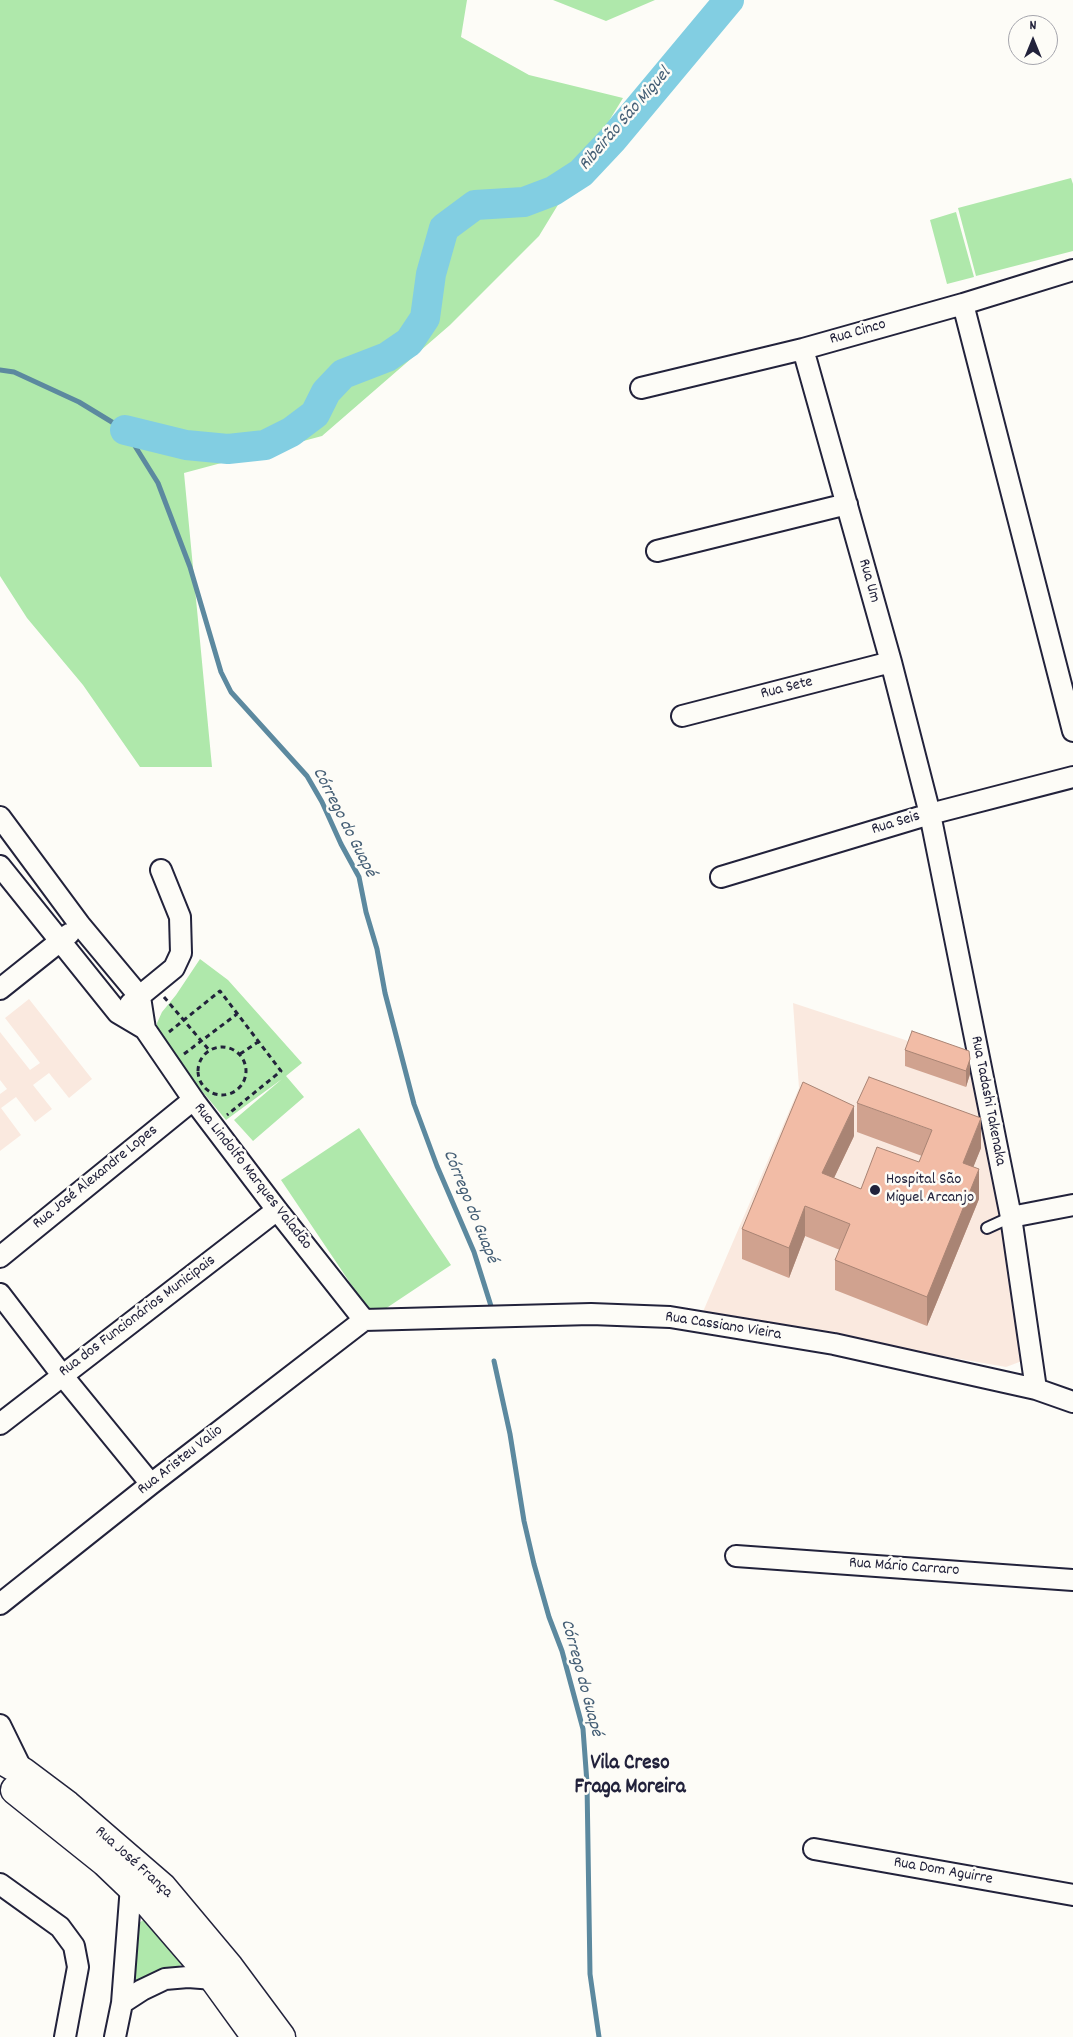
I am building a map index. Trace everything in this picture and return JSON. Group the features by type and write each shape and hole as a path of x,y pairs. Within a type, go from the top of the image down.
{"main road":[{"name":"Rua José França","path":"0,1759 12,1780 90,1849 139,1879 162,1887 221,1973 256,2037"},
{"name":"Rua José França","path":"221,1973 281,2037"}],"street":[{"name":"Rua Cinco","path":"641,388 804,349 964,304 1073,270"},
{"path":"964,304 1073,731"},
{"name":"Rua Um","path":"804,349 891,662 930,814"},
{"path":"658,551 846,504"},
{"name":"Rua Sete","path":"682,716 891,662"},
{"name":"Rua Seis","path":"721,877 930,814 1073,777"},
{"name":"Rua Tadashi Takenaka","path":"930,814 1011,1217 1036,1389"},
{"path":"0,817 80,925 147,991"},
{"path":"0,866 118,1013 174,968 181,953 180,918 161,870"},
{"path":"0,989 80,925"},
{"name":"Rua Lindolfo Marques Valadão","path":"145,1029 147,991"},
{"name":"Rua Lindolfo Marques Valadão","path":"118,1013 145,1029 213,1127 364,1320"},
{"name":"Rua José Alexandre Lopes","path":"0,1258 193,1100"},
{"path":"1011,1217 1073,1205"},
{"name":"Rua dos Funcionários Municipais","path":"0,1424 62,1374 277,1210"},
{"path":"0,1294 151,1484"},
{"name":"Rua Cassiano Vieira","path":"364,1320 591,1314 670,1317 834,1344 1036,1389 1073,1402"},
{"name":"Rua Aristeu Valio","path":"0,1604 151,1484 364,1320"},
{"name":"Rua Mário Carraro","path":"736,1556 1073,1580"},
{"path":"0,1725 12,1780"},
{"name":"Rua Dom Aguirre","path":"814,1849 1073,1895"},
{"path":"115,2037 122,2002 139,1879"},
{"path":"0,1884 60,1927 74,1946 78,1967 65,2037"},
{"path":"122,2002 165,1979 221,1973"}],"lane":[{"path":"987,1228 1011,1217"}],"path":[{"path":"147,991 183,1020 209,1050"},
{"path":"167,1037 171,1030 220,991 282,1071 213,1127"},
{"path":"181,1057 237,1014"},
{"path":"240,1054 258,1042"},
{"path":"193,1071 205,1088 212,1093 220,1095 236,1092 242,1086 247,1071 246,1063 240,1054 229,1047 221,1046 209,1050 201,1058 198,1066 199,1078"}],"shaded area":[{"path":"29,999 92,1079 69,1098 49,1073 33,1085 52,1109 35,1122 16,1097 1,1108 21,1135 0,1151 0,1094 7,1089 0,1080 0,1032 30,1070 40,1063 5,1018"},
{"name":"Hospital São Miguel Arcanjo","path":"793,1003 969,1061 1014,1293 1022,1361 1006,1367 702,1314 799,1088"}],"green space":[{"path":"0,0 467,0 461,37 529,75 623,98 539,236 450,325 322,436 184,473 212,767 140,767 83,685 27,618 0,576"},
{"path":"553,0 655,0 606,21"},
{"path":"1071,178 1073,184 1073,251 976,276 958,208"},
{"path":"956,212 974,277 947,284 930,220"},
{"path":"200,959 228,980 302,1063 286,1076 304,1097 253,1141 234,1120 282,1079 226,1120 162,1043 157,1033 157,1023 162,1012"},
{"path":"359,1128 451,1265 373,1317 281,1180"},
{"path":"150,1915 188,1961 150,1982 127,1991 135,1926"}],"building":[{"path":"912,1031 969,1051 970,1059 966,1071 905,1050"},
{"path":"869,1077 981,1118 963,1163 979,1169 927,1297 835,1260 850,1224 805,1206 789,1248 742,1229 803,1082 854,1106 822,1173 861,1189 877,1147 919,1162 932,1130 857,1103"}],"waterway":[{"name":"Ribeirão São Miguel","path":"125,430 186,445 228,449 265,445 291,432 315,414 326,392 343,374 387,357 409,342 425,318 431,274 444,228 475,205 524,202 553,191 581,173 613,139 729,0"},
{"name":"Córrego do Guapé","path":"0,370 14,372 79,402 125,430 158,483 190,567 221,672 231,692 307,776 359,877 366,912 377,949 385,993 414,1104 437,1166 474,1252 491,1306"},
{"name":"Córrego do Guapé","path":"494,1361 510,1434 524,1521 534,1564 549,1617 562,1651 583,1729 587,1783 590,1974 599,2037"}],"place":[{"name":"Hospital São Miguel Arcanjo","path":"875,1190"}],"district":[{"name":"Vila Creso Fraga Moreira","path":"630,1777"}]}
